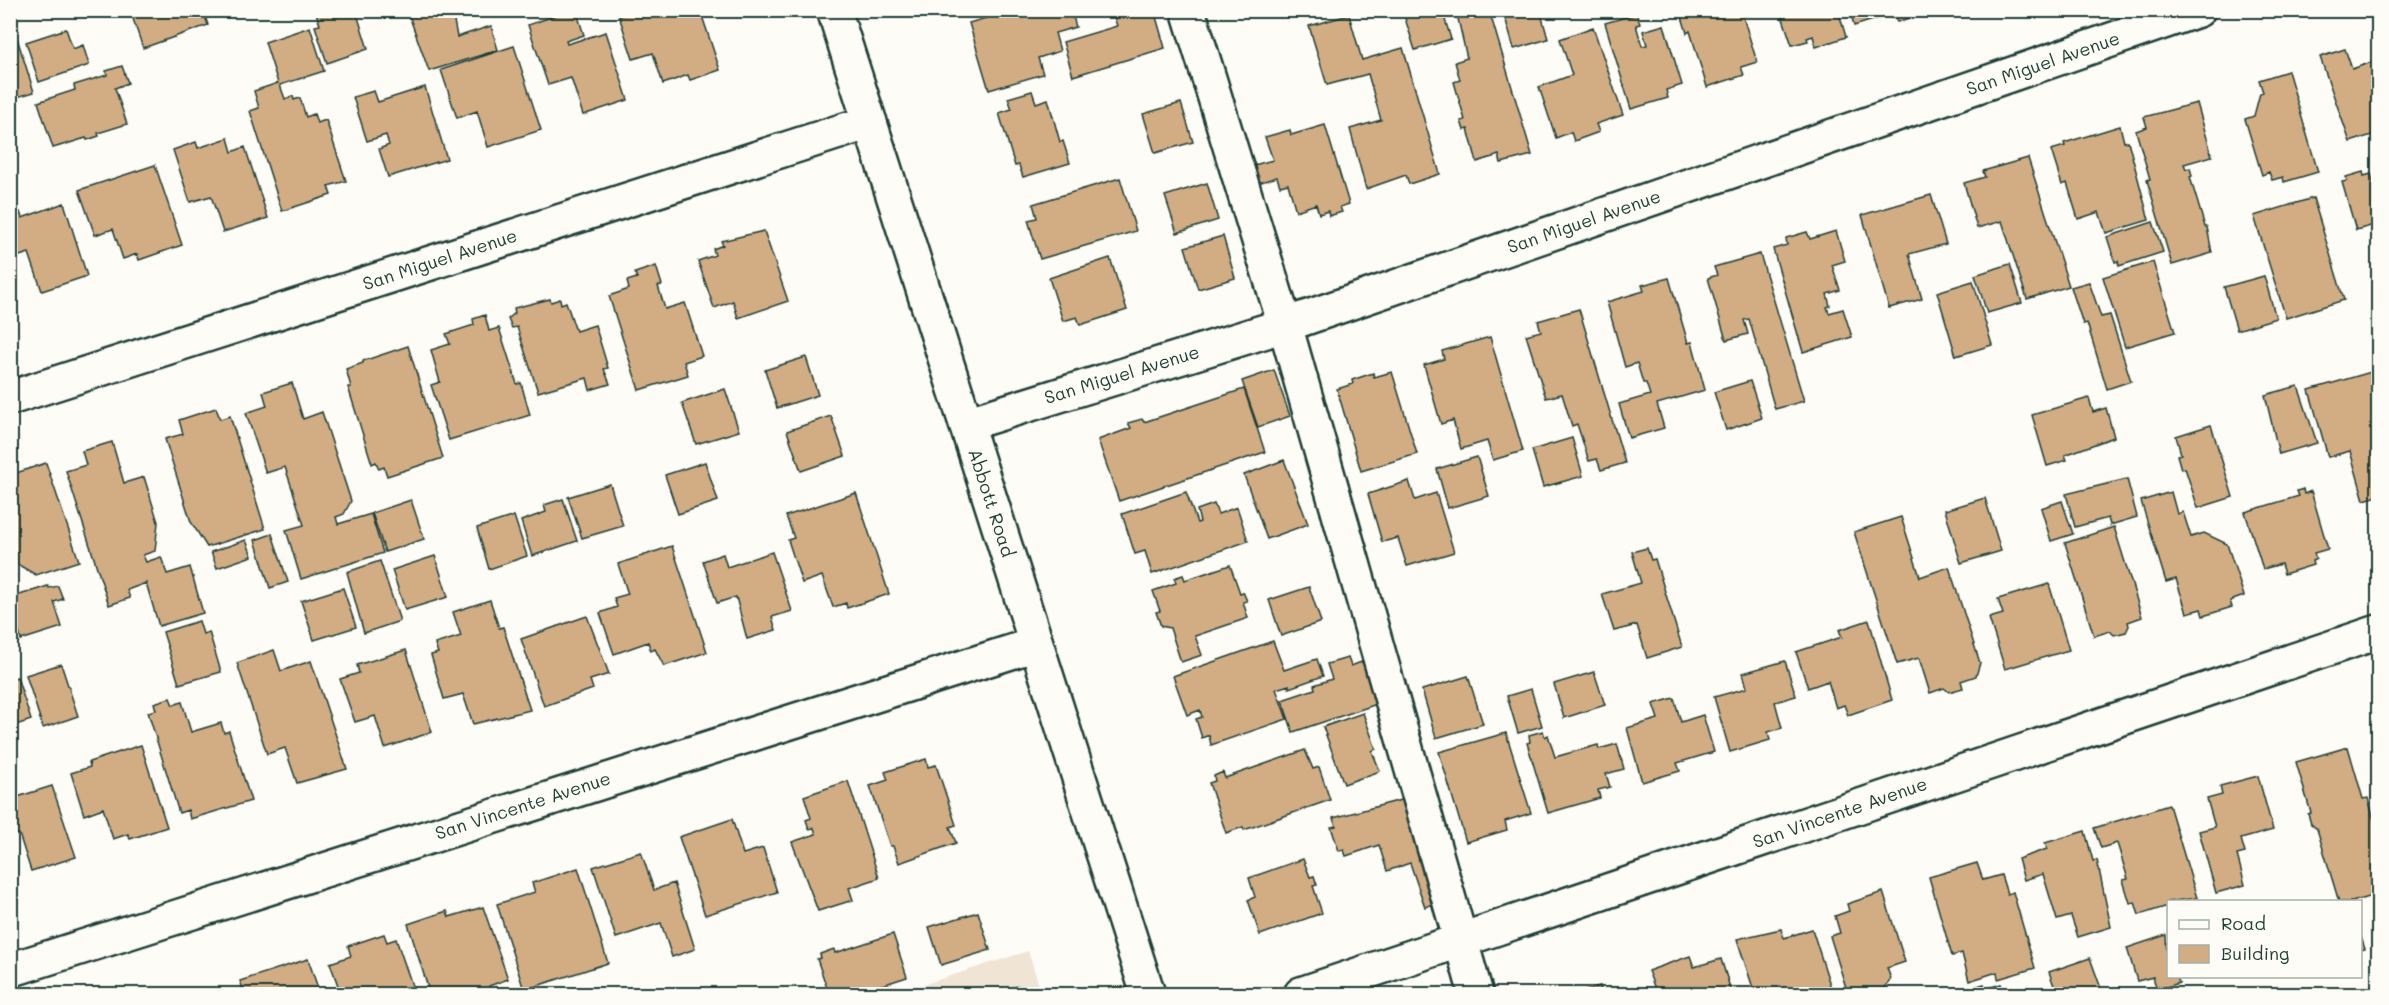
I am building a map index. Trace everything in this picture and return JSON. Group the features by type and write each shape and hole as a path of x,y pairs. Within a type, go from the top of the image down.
{"street":[{"name":"Abbott Road","path":"834,10 1148,994"},
{"path":"1188,10 1285,325 1476,994"},
{"name":"San Miguel Avenue","path":"966,424 1285,325 2198,10"},
{"name":"San Miguel Avenue","path":"10,398 870,122"},
{"name":"San Vincente Avenue","path":"1301,994 2379,632"},
{"name":"San Vincente Avenue","path":"10,970 1036,644"}],"shaded area":[{"path":"1028,951 1042,994 894,994"}],"building":[{"path":"130,10 203,10 208,25 143,48"},
{"path":"315,10 350,10 352,15 357,14 368,49 327,63 315,26 320,25"},
{"path":"407,10 452,10 457,37 491,26 498,50 429,71"},
{"path":"576,10 584,35 566,41 567,44 606,32 628,100 583,115 571,78 548,85 528,25"},
{"path":"636,10 700,10 720,70 690,80 688,75 663,84 653,53 633,59 619,16"},
{"path":"1013,10 1071,10 1076,27 1055,33 1060,51 1038,58 1043,74 989,90 969,23"},
{"path":"1112,10 1154,10 1165,48 1073,76 1063,42 1117,26"},
{"path":"1407,10 1442,10 1451,39 1415,50 1404,15 1407,14"},
{"path":"1456,10 1489,10 1532,155 1501,163 1499,155 1477,162 1468,129 1464,130 1461,121 1465,120 1454,82 1460,80 1455,62 1467,58"},
{"path":"1503,10 1540,10 1548,39 1514,49"},
{"path":"1680,10 1741,10 1757,62 1741,67 1744,75 1707,87 1690,31 1687,33"},
{"path":"1780,10 1838,10 1846,37 1816,47 1813,36 1807,38 1808,41 1792,45"},
{"path":"1850,10 1916,10 1907,13 1909,18 1897,22 1895,17 1890,18 1889,15 1854,26"},
{"path":"1637,14 1640,24 1636,25 1642,46 1647,45 1643,31 1664,25 1682,85 1666,90 1668,98 1631,109 1605,23"},
{"path":"1349,15 1362,60 1403,48 1440,174 1409,184 1406,175 1366,189 1350,129 1381,120 1368,74 1327,85 1309,26"},
{"path":"310,27 324,71 280,85 285,99 293,96 294,100 300,98 306,117 314,114 317,123 326,120 346,181 328,186 331,195 282,211 250,111 259,108 254,91 278,83 265,42"},
{"path":"1593,27 1623,115 1596,124 1599,132 1574,141 1571,132 1556,138 1539,87 1572,75 1560,39"},
{"path":"66,29 73,49 83,45 89,65 39,82 26,42"},
{"path":"16,35 34,92 10,99 10,37"},
{"path":"514,46 541,130 488,147 477,111 457,118 441,70"},
{"path":"2345,49 2352,69 2375,61 2378,65 2378,133 2350,142 2320,57"},
{"path":"122,66 128,83 115,88 127,124 98,133 99,136 87,140 86,138 53,148 38,102 75,90 74,85 107,75 106,71"},
{"path":"2288,71 2318,172 2284,182 2283,177 2272,180 2269,172 2262,175 2245,119 2254,116 2260,93 2263,92 2259,80"},
{"path":"425,87 447,159 388,177 379,149 389,145 386,135 367,141 353,97 374,91 378,102"},
{"path":"1032,91 1036,103 1048,99 1060,142 1063,141 1070,163 1023,177 1019,165 1015,166 999,113 1012,109 1008,98"},
{"path":"1181,103 1193,142 1155,153 1143,114"},
{"path":"2197,103 2212,156 2184,164 2186,169 2190,168 2192,176 2190,177 2205,227 2207,227 2212,253 2172,265 2147,180 2150,179 2136,131 2147,127 2144,117"},
{"path":"1325,125 1349,204 1340,207 1342,212 1329,216 1328,211 1319,214 1316,204 1296,211 1288,184 1280,186 1277,177 1255,184 1250,166 1273,160 1265,137 1290,130 1291,135"},
{"path":"2120,126 2124,142 2128,141 2149,220 2106,233 2099,212 2078,219 2067,183 2062,185 2051,150 2065,146 2064,143"},
{"path":"228,138 232,152 245,147 268,218 223,232 211,196 190,202 173,150 196,142 198,148"},
{"path":"2028,158 2069,286 2027,299 2002,221 1977,228 1964,183 1985,177 1983,171"},
{"path":"155,165 182,245 139,260 137,254 123,259 113,229 95,235 79,190"},
{"path":"2363,172 2364,176 2371,174 2378,201 2378,224 2356,230 2342,182 2347,181 2346,177"},
{"path":"1120,178 1136,231 1040,259 1028,220 1037,218 1033,204"},
{"path":"1207,183 1218,220 1177,233 1165,196"},
{"path":"1931,195 1946,244 1909,254 1922,299 1889,308 1862,215"},
{"path":"2313,198 2344,300 2286,318 2254,216"},
{"path":"64,203 87,276 42,291 29,253 10,259 10,215 20,212 22,218"},
{"path":"2153,222 2163,252 2119,266 2118,261 2115,262 2107,237"},
{"path":"764,231 788,301 738,318 733,301 714,308 698,261 715,255 713,249 723,245 721,241"},
{"path":"1836,231 1845,261 1832,265 1840,290 1827,294 1830,306 1827,307 1829,313 1843,309 1852,337 1803,352 1773,249 1787,245 1786,238 1807,232 1810,239"},
{"path":"1223,236 1235,278 1198,289 1185,247"},
{"path":"1760,254 1804,401 1775,409 1749,319 1744,320 1748,334 1726,340 1708,278 1717,275 1714,267"},
{"path":"1110,258 1127,310 1080,325 1077,317 1063,321 1049,278"},
{"path":"2153,262 2175,332 2125,347 2103,277"},
{"path":"2010,264 2022,303 1987,313 1975,275"},
{"path":"656,266 662,285 658,286 665,309 685,303 702,356 684,362 688,375 639,390 609,296 629,289 627,281 637,278 635,273"},
{"path":"2264,276 2276,318 2237,330 2224,287"},
{"path":"1669,278 1688,343 1692,342 1705,390 1657,404 1664,428 1629,438 1619,404 1650,395 1646,383 1643,383 1637,363 1625,367 1607,302 1644,291 1642,285"},
{"path":"1973,281 1992,345 1956,356 1937,292"},
{"path":"2089,282 2101,317 2110,315 2131,381 2107,389 2087,323 2083,324 2071,287"},
{"path":"550,299 551,302 560,299 561,304 566,302 576,331 595,325 608,368 604,369 610,384 590,390 587,378 538,392 517,327 512,328 508,319 515,313 514,308"},
{"path":"1579,309 1625,463 1601,470 1597,459 1589,461 1577,424 1572,426 1562,394 1546,398 1526,335 1541,331 1538,321"},
{"path":"485,315 489,331 499,328 517,384 521,383 530,415 449,440 431,385 440,382 431,350 450,344 446,334 474,325 473,319"},
{"path":"1490,337 1523,451 1493,460 1487,441 1461,449 1453,420 1441,424 1424,365 1444,359 1442,351"},
{"path":"408,346 443,458 387,476 384,467 379,469 376,462 372,464 348,387 351,387 346,369"},
{"path":"806,357 818,395 777,408 765,370"},
{"path":"1274,370 1290,416 1258,427 1242,381"},
{"path":"2378,370 2378,496 2364,500 2350,451 2328,457 2309,390"},
{"path":"1392,372 1417,454 1361,471 1337,389 1353,384 1352,380 1373,373 1374,377"},
{"path":"1750,381 1762,418 1726,430 1714,392"},
{"path":"292,383 303,419 322,412 351,501 344,514 336,517 338,524 371,514 383,553 301,579 286,530 304,525 285,467 266,473 246,413 267,406 263,392"},
{"path":"2298,386 2317,443 2279,454 2265,395"},
{"path":"725,389 739,431 696,444 682,403"},
{"path":"1244,389 1265,452 1119,501 1098,440 1131,428 1128,423 1142,419 1144,422"},
{"path":"2089,398 2093,412 2106,408 2114,437 2065,455 2067,460 2047,466 2032,415"},
{"path":"216,408 220,419 230,416 265,529 207,547 191,522 165,439 183,434 179,420"},
{"path":"831,416 845,456 801,471 787,431"},
{"path":"2211,425 2233,497 2198,508 2185,468 2181,469 2177,455 2181,454 2176,436"},
{"path":"1572,438 1583,476 1543,487 1532,450"},
{"path":"112,442 124,483 144,477 158,522 155,551 143,555 146,562 161,557 167,574 190,567 203,613 159,626 146,583 127,590 130,598 109,605 66,471 86,465 82,451"},
{"path":"1477,457 1489,496 1448,508 1437,469"},
{"path":"1284,460 1308,524 1267,539 1244,475"},
{"path":"705,462 718,501 678,514 665,475"},
{"path":"46,463 79,561 36,575 10,560 10,475"},
{"path":"2127,479 2137,517 2110,525 2108,518 2075,527 2066,494"},
{"path":"1409,481 1415,500 1436,493 1454,552 1407,566 1398,538 1382,542 1368,494"},
{"path":"610,484 623,526 582,538 568,497"},
{"path":"2303,489 2304,494 2311,491 2328,549 2314,553 2316,559 2312,561 2313,565 2284,574 2281,564 2263,569 2245,512 2299,496 2297,491"},
{"path":"1186,492 1197,523 1200,522 1197,510 1214,504 1218,514 1237,507 1248,541 1152,574 1145,551 1135,554 1122,514"},
{"path":"2171,492 2177,514 2183,512 2191,537 2204,533 2227,544 2244,596 2230,601 2232,607 2203,616 2201,609 2187,613 2176,579 2166,582 2141,501"},
{"path":"856,493 889,594 847,608 846,603 833,607 822,576 802,583 788,540 794,538 786,516"},
{"path":"1985,498 2001,551 1961,563 1945,510"},
{"path":"563,499 577,541 532,556 521,521 546,512 544,505"},
{"path":"411,500 424,539 385,552 372,513"},
{"path":"2062,501 2073,534 2051,541 2041,508"},
{"path":"514,516 527,556 489,569 477,528"},
{"path":"1901,517 1920,577 1949,567 1980,663 1976,676 1961,681 1963,688 1949,692 1944,688 1930,693 1919,658 1897,664 1854,532"},
{"path":"2114,527 2142,617 2128,622 2126,632 2114,635 2110,631 2094,636 2065,543"},
{"path":"272,534 288,582 270,588 255,540"},
{"path":"246,540 252,556 217,568 211,552"},
{"path":"672,546 707,652 664,666 655,649 651,651 648,642 614,654 600,613 617,607 614,598 628,594 618,564"},
{"path":"1647,548 1651,560 1655,559 1682,647 1647,658 1637,625 1614,631 1602,594 1641,583 1632,552"},
{"path":"772,552 792,611 772,617 776,630 747,639 736,597 717,603 703,561 723,554 727,567"},
{"path":"435,556 448,597 405,610 392,570"},
{"path":"380,561 400,621 364,633 347,572"},
{"path":"1230,565 1240,593 1243,592 1247,601 1243,602 1248,618 1195,636 1202,655 1181,662 1170,628 1161,626 1156,612 1160,611 1153,591 1176,583 1174,578 1183,575 1185,580"},
{"path":"2049,584 2069,650 2005,669 1989,618 2003,614 1998,599"},
{"path":"48,586 49,588 58,586 63,599 54,602 62,627 21,640 10,598"},
{"path":"1309,587 1321,622 1281,636 1269,600"},
{"path":"343,588 356,627 314,640 301,601"},
{"path":"490,600 499,628 503,627 530,710 473,724 463,694 444,699 431,655 438,653 435,644 461,636 453,612"},
{"path":"587,616 609,674 590,680 593,689 544,706 521,639"},
{"path":"1869,620 1892,700 1848,715 1844,705 1836,708 1828,681 1808,688 1796,652 1842,637 1839,630"},
{"path":"199,621 203,634 209,632 221,672 179,684 163,632"},
{"path":"1273,641 1284,670 1317,659 1323,676 1289,688 1289,685 1276,689 1287,719 1211,745 1209,735 1202,738 1196,719 1202,717 1200,710 1187,715 1173,676"},
{"path":"274,650 281,671 311,661 347,769 297,783 285,748 267,754 237,663"},
{"path":"406,650 432,732 385,748 375,716 355,722 340,679 359,673 357,665"},
{"path":"1348,658 1351,666 1364,661 1377,704 1293,732 1282,700 1315,689 1314,685 1332,679 1327,664"},
{"path":"1785,661 1796,696 1775,702 1782,728 1768,732 1770,740 1730,752 1714,697 1747,688 1743,673"},
{"path":"61,664 78,716 43,728 26,675"},
{"path":"1594,672 1605,705 1564,718 1554,684"},
{"path":"1468,676 1483,724 1436,738 1422,690"},
{"path":"17,677 31,720 10,727 10,679"},
{"path":"1531,689 1542,726 1518,733 1507,696"},
{"path":"170,698 173,705 182,702 191,732 221,723 224,733 229,731 251,801 190,819 188,810 179,813 148,712 156,710 154,703"},
{"path":"1674,698 1681,722 1703,715 1714,752 1677,763 1680,771 1642,782 1627,728 1658,719 1653,704"},
{"path":"1363,713 1376,749 1372,751 1380,771 1344,784 1323,727"},
{"path":"1543,731 1545,737 1548,735 1555,757 1598,745 1599,749 1617,744 1624,769 1606,774 1610,787 1598,790 1600,798 1548,813 1527,743 1530,742 1529,735"},
{"path":"1506,733 1531,813 1505,821 1507,830 1466,842 1439,752"},
{"path":"2378,740 2378,759 2373,741"},
{"path":"141,745 167,827 130,839 128,834 113,839 103,808 84,815 71,773 90,767 89,762"},
{"path":"2348,747 2363,799 2368,798 2378,834 2378,894 2358,900 2338,900 2317,829 2311,824 2308,814 2311,813 2296,762"},
{"path":"1305,750 1313,769 1319,767 1330,800 1244,830 1243,827 1226,833 1209,783 1215,781 1214,776 1223,772 1225,778"},
{"path":"926,759 928,767 936,765 956,825 950,827 956,843 899,863 893,846 890,846 870,786 888,780 885,772"},
{"path":"2258,776 2273,830 2241,839 2245,853 2237,855 2245,885 2216,893 2199,831 2215,827 2207,799 2222,795 2220,786"},
{"path":"848,781 879,878 849,888 853,900 818,911 792,842 816,834 814,828 809,829 806,820 811,818 804,796"},
{"path":"52,786 76,857 31,871 19,834 10,837 10,796 11,799"},
{"path":"1405,799 1438,902 1425,907 1410,863 1387,871 1379,845 1346,856 1344,850 1339,851 1331,827 1336,826 1333,818"},
{"path":"2169,805 2197,898 2167,900 2167,906 2139,915 2135,902 2130,903 2123,880 2128,879 2117,843 2101,848 2094,828"},
{"path":"732,819 743,854 763,848 777,892 705,915 679,837"},
{"path":"2085,831 2093,861 2097,860 2111,927 2078,937 2071,916 2057,920 2043,874 2024,880 2018,859 2047,849 2045,843"},
{"path":"641,852 654,890 674,883 695,949 672,957 661,923 616,938 593,867"},
{"path":"1303,859 1310,877 1314,876 1317,885 1313,886 1322,913 1260,935 1248,900 1255,897 1249,878"},
{"path":"1977,863 1983,880 2001,875 2007,894 2013,892 2035,968 1998,979 1997,972 1969,981 1962,953 1952,956 1929,877"},
{"path":"578,868 608,963 524,990 497,904 535,892 532,883"},
{"path":"1883,892 1905,962 1887,968 1891,979 1884,989 1886,994 1848,994 1830,936 1840,933 1835,916 1849,911 1847,904"},
{"path":"483,907 508,979 489,986 491,994 474,994 473,992 430,994 408,924 447,911 449,917"},
{"path":"978,912 990,950 941,965 929,927"},
{"path":"1781,929 1784,938 1812,929 1833,994 1755,994 1737,939"},
{"path":"384,934 387,942 396,939 415,994 341,994 330,963 351,956 348,946"},
{"path":"893,934 907,977 854,994 829,994 817,959 821,958 820,954 834,949 835,953"},
{"path":"2166,935 2167,978 2178,978 2179,983 2157,990 2153,977 2137,981 2127,948"},
{"path":"1690,956 1694,967 1721,959 1732,994 1657,994 1648,971"},
{"path":"2090,958 2103,994 2057,994 2049,972"},
{"path":"308,959 320,994 245,994 240,981"},
{"path":"1984,984 1985,989 2001,984 2004,994 1952,994"},
{"path":"1018,986 1021,994 993,994"},
{"path":"1600,986 1602,994 1571,994"}]}
